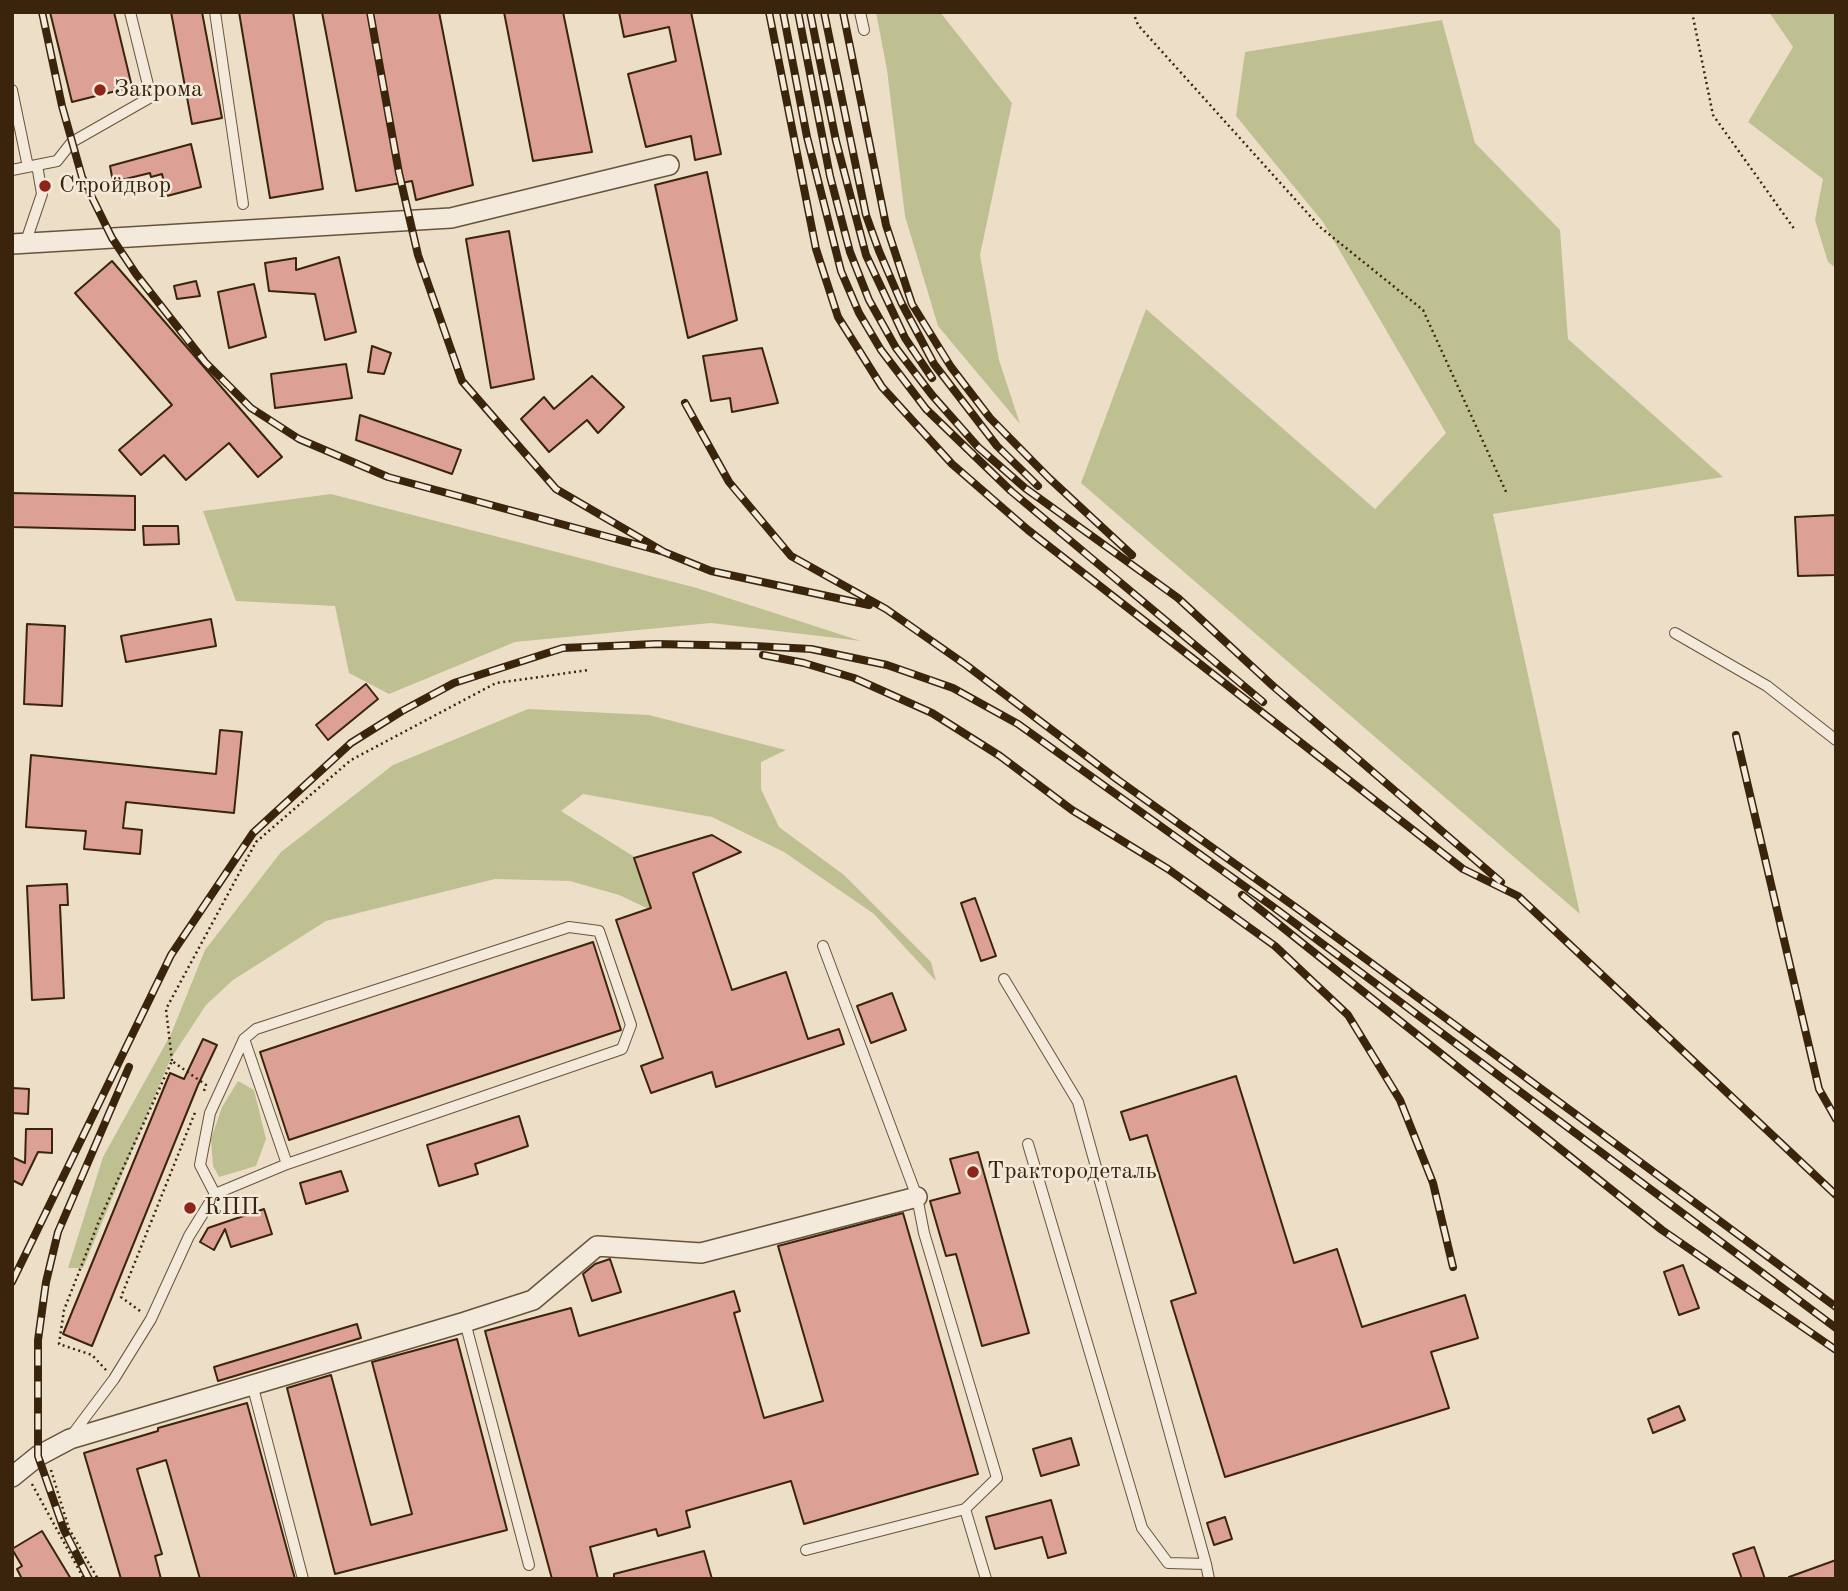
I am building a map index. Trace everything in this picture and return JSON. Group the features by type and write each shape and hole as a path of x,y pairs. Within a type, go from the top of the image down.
{"street":[{"path":"19,244 451,218 669,165"},
{"path":"18,1473 70,1439 533,1300 597,1246 701,1253 916,1197"}],"lane":[{"path":"12,170 57,161 72,142 151,97 131,12"},
{"path":"215,12 243,204"},
{"path":"860,12 864,30"},
{"path":"12,90 41,194 19,244"},
{"path":"1675,633 1767,687 1836,740"},
{"path":"70,1439 114,1379 150,1319 189,1236 215,1195 287,1164 622,1049 631,1025 599,931 569,927 256,1029 244,1039 210,1113 200,1165 215,1195"},
{"path":"806,1550 965,1509 997,1478 924,1233 916,1197 823,946"},
{"path":"1004,979 1077,1102 1209,1579"},
{"path":"244,1039 287,1164"},
{"path":"1028,1144 1142,1528 1168,1563 1206,1564"},
{"path":"466,1322 529,1565"},
{"path":"252,1384 303,1579"},
{"path":"965,1509 986,1579"}],"path":[{"path":"1133,12 1138,24 1320,227 1423,310 1507,494"},
{"path":"1692,12 1713,114 1795,230"},
{"path":"114,1379 92,1355 59,1344 64,1310 99,1221 172,1061 166,1009 257,842 351,760 496,683 589,670"},
{"path":"172,1061 206,1085 201,1097"},
{"path":"150,1319 121,1297 196,1110"},
{"path":"45,1453 69,1529 98,1579"},
{"path":"18,1473 84,1579"}],"green space":[{"path":"876,12 940,12 1012,103 980,255 999,360 1020,424 938,326 905,216 887,70"},
{"path":"1769,12 1836,12 1836,268 1828,262 1815,220 1823,179 1748,122 1793,47"},
{"path":"1442,20 1475,143 1560,230 1568,339 1723,477 1493,514 1580,914 1081,483 1146,309 1375,509 1446,433 1323,222 1236,116 1245,52"},
{"path":"331,494 697,588 861,641 711,623 515,642 389,694 349,673 335,606 236,601 203,511"},
{"path":"528,709 649,715 786,750 761,762 761,789 779,827 844,875 931,962 936,981 874,914 784,852 712,817 583,794 561,811 641,861 655,912 619,895 570,881 495,879 326,921 233,980 206,1005 170,1060 83,1268 68,1268 103,1157 171,1034 205,950 281,852 393,765"},
{"path":"238,1081 254,1090 266,1139 256,1166 219,1177 213,1166 211,1139 222,1107"}],"building":[{"path":"50,12 114,12 132,87 72,102"},
{"path":"171,12 202,12 222,118 192,124"},
{"path":"239,12 293,12 323,189 270,198"},
{"path":"322,12 439,12 473,185 416,200 412,181 356,191"},
{"path":"504,12 563,12 592,152 533,161"},
{"path":"619,12 691,12 721,154 695,160 691,136 646,147 628,74 676,61 669,27 624,37"},
{"path":"191,144 201,187 167,196 162,174 151,177 150,173 113,182 110,166"},
{"path":"707,172 737,320 688,338 655,185"},
{"path":"509,231 534,379 491,388 466,239"},
{"path":"339,257 356,332 325,340 315,294 269,291 265,263 296,258 296,270"},
{"path":"112,261 282,457 258,477 229,443 186,480 164,455 141,475 119,450 172,405 75,293"},
{"path":"196,281 200,296 177,299 174,286"},
{"path":"254,284 266,337 229,348 218,292"},
{"path":"372,346 391,353 384,374 368,372"},
{"path":"762,348 778,403 732,412 730,398 711,401 703,356"},
{"path":"346,364 352,398 275,408 271,374"},
{"path":"592,376 624,407 598,433 587,420 549,452 521,419 544,397 554,409"},
{"path":"360,415 461,450 452,474 356,440"},
{"path":"12,493 135,496 135,530 12,527"},
{"path":"1836,515 1836,575 1798,576 1795,517"},
{"path":"143,526 178,526 179,544 144,545"},
{"path":"211,619 216,646 126,662 121,636"},
{"path":"27,624 65,626 62,706 24,704"},
{"path":"366,684 378,699 328,740 316,725"},
{"path":"220,730 242,732 234,813 126,802 123,828 142,830 140,854 84,849 86,831 26,827 31,755 216,774"},
{"path":"712,835 741,852 693,873 732,990 786,972 808,1039 839,1029 844,1044 716,1087 712,1072 651,1093 641,1066 663,1058 616,920 651,908 634,858"},
{"path":"67,884 68,905 60,905 64,998 32,1000 27,886"},
{"path":"975,898 996,956 981,961 961,903"},
{"path":"593,942 621,1030 289,1140 260,1052"},
{"path":"892,993 906,1030 871,1043 857,1006"},
{"path":"203,1039 217,1045 198,1085 92,1346 63,1334 170,1073 184,1079"},
{"path":"1236,1076 1294,1263 1337,1249 1362,1327 1465,1295 1478,1338 1431,1352 1449,1408 1225,1477 1171,1301 1196,1293 1147,1135 1130,1140 1121,1112"},
{"path":"13,1088 29,1089 28,1114 12,1113"},
{"path":"519,1116 528,1146 475,1164 478,1174 439,1186 427,1145"},
{"path":"26,1129 52,1129 52,1153 38,1152 22,1185 12,1180 12,1157 25,1163"},
{"path":"978,1152 1029,1333 982,1346 956,1254 946,1256 930,1201 960,1193 950,1159"},
{"path":"341,1171 348,1191 306,1204 300,1183"},
{"path":"264,1209 272,1234 231,1247 225,1229 214,1250 200,1242 208,1228"},
{"path":"903,1213 978,1474 804,1524 791,1481 686,1511 690,1527 658,1536 656,1529 590,1547 598,1579 552,1579 485,1331 571,1308 579,1336 734,1291 740,1311 734,1313 764,1418 823,1401 778,1246"},
{"path":"610,1259 621,1292 592,1301 583,1274 595,1264"},
{"path":"1683,1265 1699,1308 1679,1315 1664,1272"},
{"path":"357,1324 361,1338 218,1381 214,1367"},
{"path":"457,1339 507,1530 335,1574 287,1388 331,1375 371,1525 412,1514 372,1362"},
{"path":"247,1403 295,1579 200,1579 166,1460 137,1469 162,1554 155,1556 161,1579 121,1579 84,1453 158,1431 158,1428"},
{"path":"1679,1406 1685,1420 1653,1433 1648,1419"},
{"path":"1071,1438 1079,1465 1041,1476 1033,1449"},
{"path":"1051,1500 1066,1553 1048,1558 1042,1537 995,1549 986,1517"},
{"path":"1225,1517 1232,1539 1214,1545 1207,1523"},
{"path":"42,1531 71,1579 22,1579 17,1569 22,1566 12,1549"},
{"path":"1754,1547 1765,1579 1742,1579 1733,1554"},
{"path":"704,1551 712,1579 614,1579 614,1574"},
{"path":"1836,1560 1836,1579 1789,1577"}],"railway":[{"path":"42,12 62,106 82,177 112,238 136,274 205,362 251,408 299,439 388,477 664,552"},
{"path":"370,12 399,173 418,255 462,381 556,489 664,552 711,571 869,605"},
{"path":"769,12 816,249 838,317 882,387 952,464 1028,530 1463,869 1518,896 1836,1195"},
{"path":"783,12 807,137 841,271 859,313 881,350 926,409 1011,491 1263,702"},
{"path":"798,12 830,176 850,252 869,300 896,348 932,395 978,447 1025,488 1178,598 1273,686 1501,882"},
{"path":"810,12 836,141 866,255 905,338 932,378"},
{"path":"824,12 866,215 901,302 934,364 997,446 1038,486"},
{"path":"843,12 886,225 912,304 951,367 990,418 1049,478 1132,555"},
{"path":"685,403 729,482 791,556 886,609 966,665 1118,780 1305,914 1836,1307"},
{"path":"12,1282 171,955 253,833 351,743 454,683 563,648 656,644 754,646 811,649 887,665 953,688 1018,724 1272,906 1836,1328"},
{"path":"763,655 804,663 854,678 932,713 1000,756 1072,810 1168,869 1275,946 1348,1015 1400,1100 1433,1183 1453,1267"},
{"path":"1736,735 1819,1089 1836,1119"},
{"path":"1242,895 1662,1230 1836,1350"},
{"path":"89,1579 64,1530 38,1456 38,1340 46,1282 58,1232 129,1067"}],"place":[{"name":"Закрома","path":"100,90"},
{"name":"Стройдвор","path":"45,186"},
{"name":"Трактородеталь","path":"973,1172"},
{"name":"КПП","path":"190,1208"}]}
